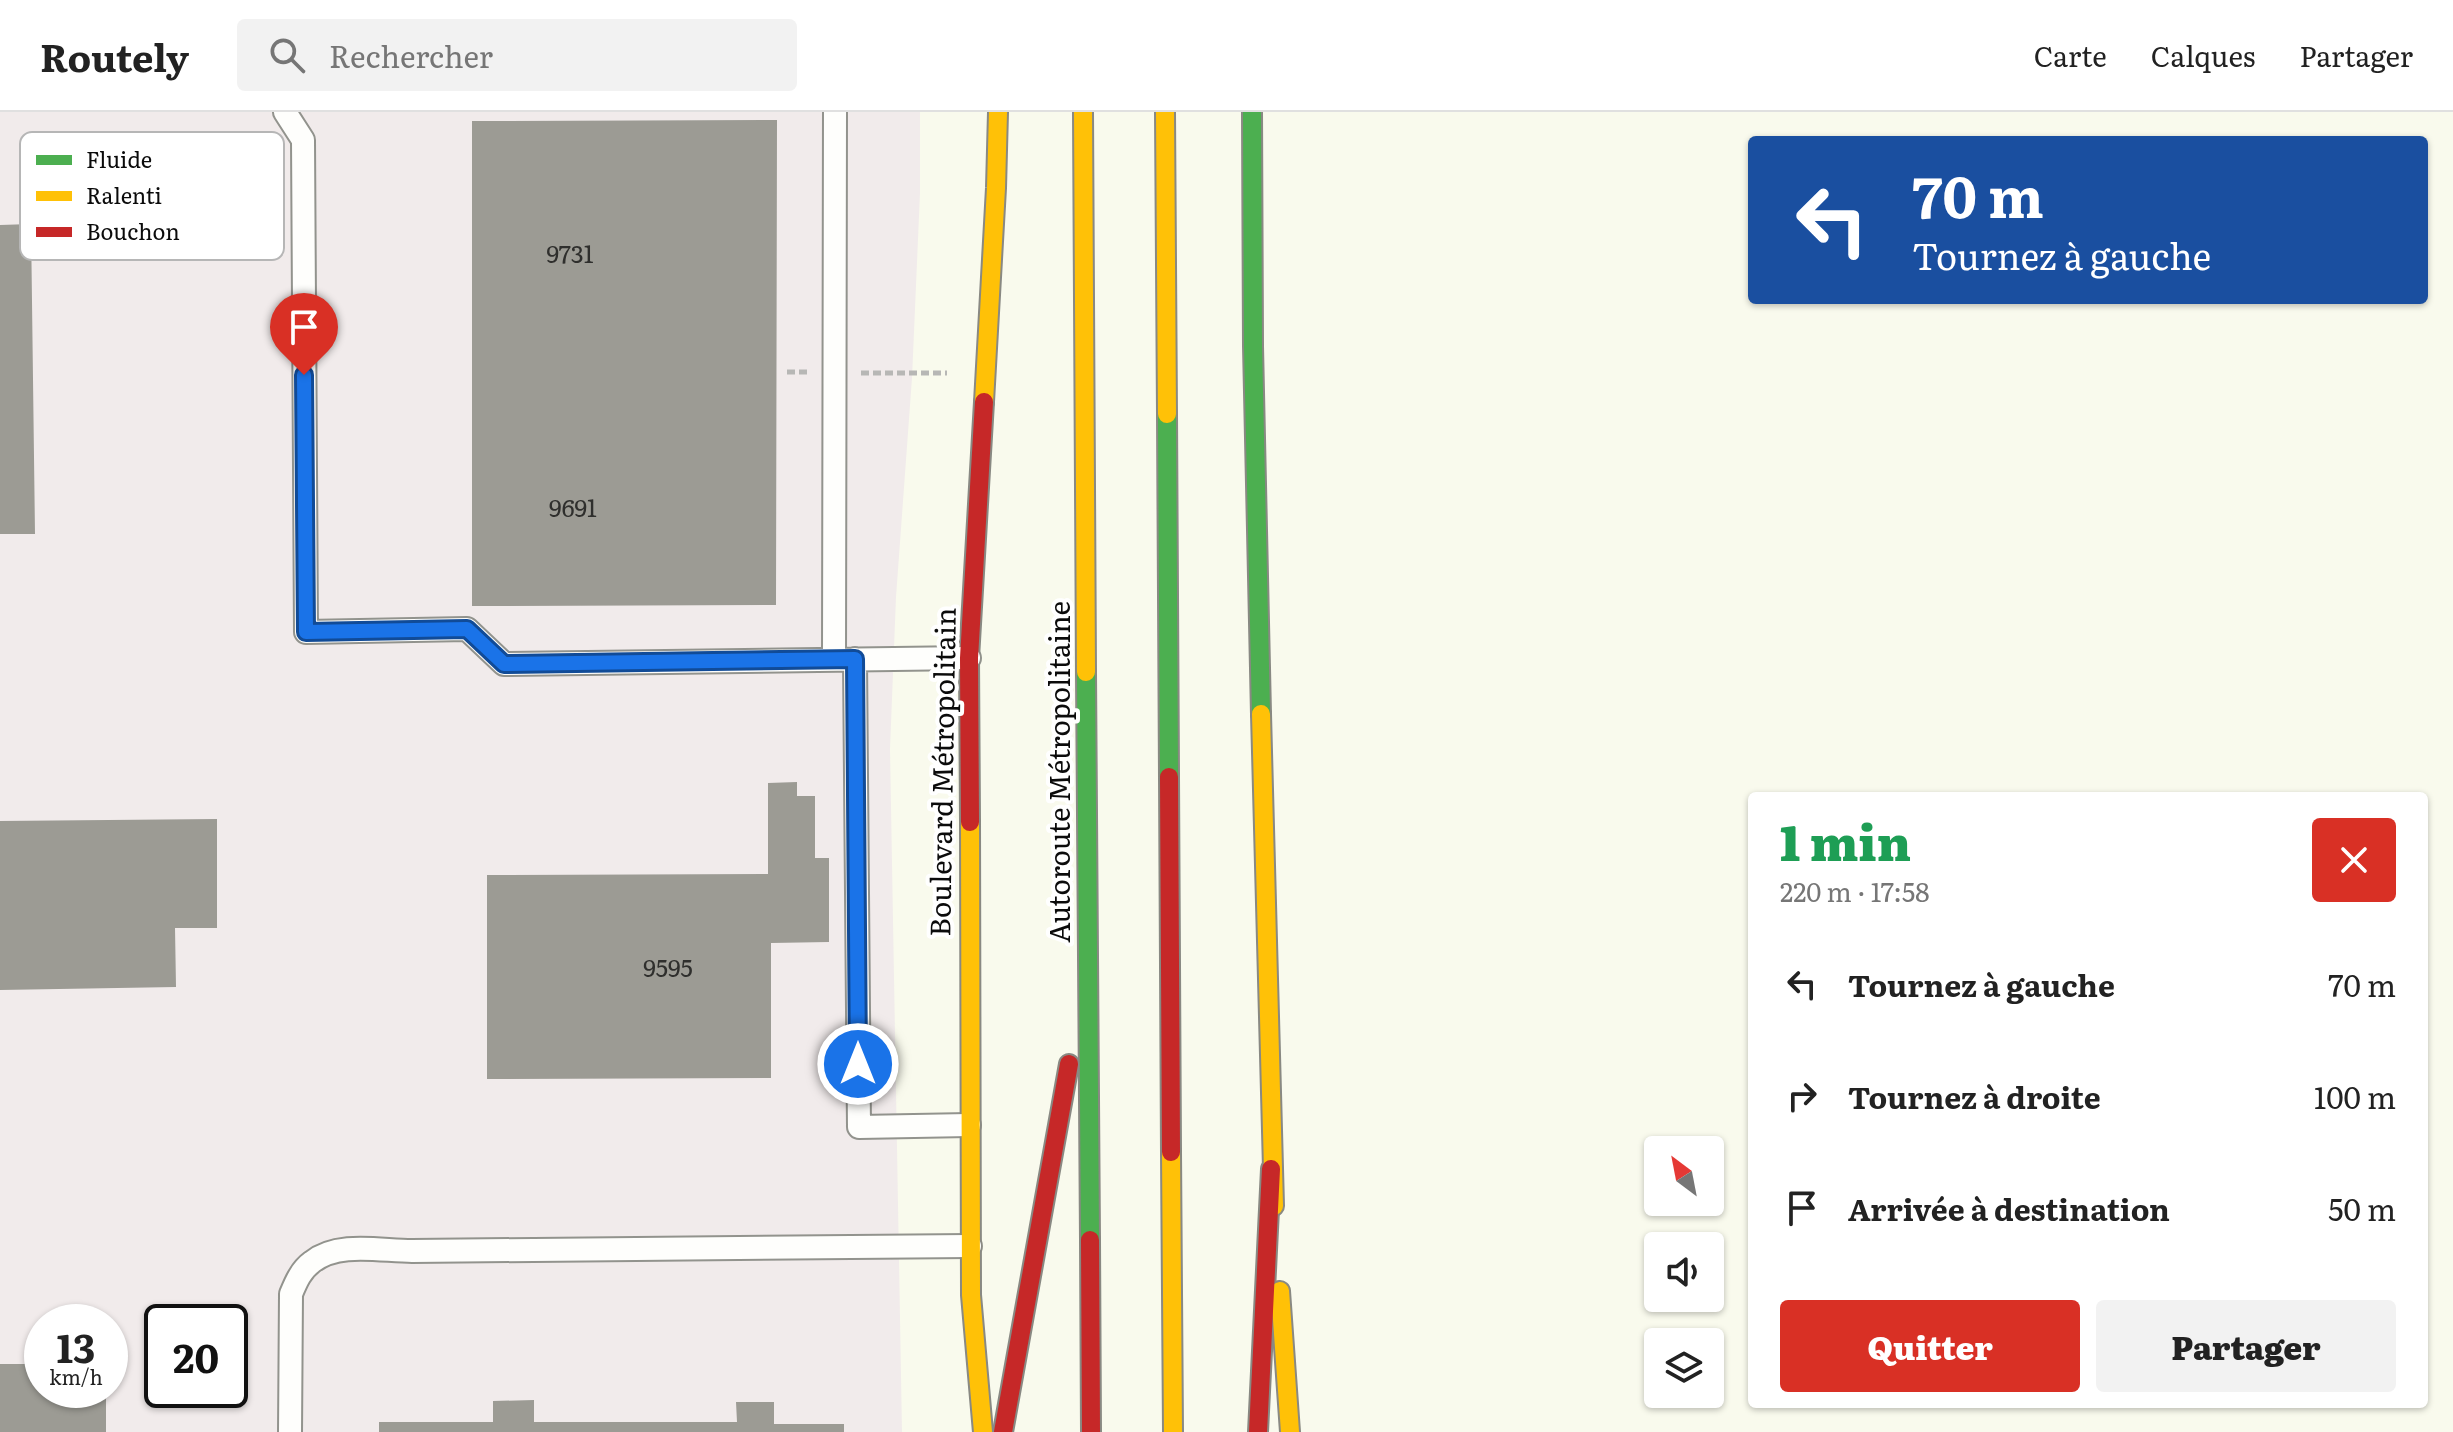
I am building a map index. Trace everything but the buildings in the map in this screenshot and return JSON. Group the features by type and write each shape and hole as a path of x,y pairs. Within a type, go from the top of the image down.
{"main road":[{"name":"Boulevard Métropolitain","path":"983,1432 971,1295 970,1246 969,658 998,112"},
{"name":"Autoroute Métropolitaine","path":"1083,112 1091,1432"},
{"path":"1165,112 1173,1432"},
{"path":"1252,112 1253,394 1271,1169 1290,1432"},
{"path":"1003,1432 1089,960"},
{"path":"1258,1432 1271,1169"}],"lane":[{"path":"285,112 303,140 306,632 467,629 504,664 969,658"},
{"path":"835,112 844,659 859,1127 969,1125"},
{"path":"290,1432 291,1294 300,1274 312,1261 331,1252 970,1246"}],"path":[{"path":"885,373 952,373"}],"shaded area":[{"path":"0,112 920,112 920,193 912,378 896,597 890,749 902,1432 0,1432"}],"traffic: fast":[{"path":"1252,112 1253,346 1261,714"},
{"path":"1167,414 1169,777"},
{"path":"1086,672 1090,1240"}],"traffic: slow":[{"path":"984,402 998,112"},
{"path":"1083,112 1086,672"},
{"path":"1165,112 1167,414"},
{"path":"1261,714 1274,1206"},
{"path":"970,822 971,1295 983,1432"},
{"path":"1171,1152 1173,1432"},
{"path":"1280,1291 1290,1432"}],"traffic: jam":[{"path":"970,822 969,658 984,402"},
{"path":"1169,777 1171,1152"},
{"path":"1003,1432 1069,1064"},
{"path":"1258,1432 1271,1169"},
{"path":"1090,1240 1091,1432"}],"route":[{"path":"304,375 306,632 467,629 504,664 855,659 858,1064"}]}
